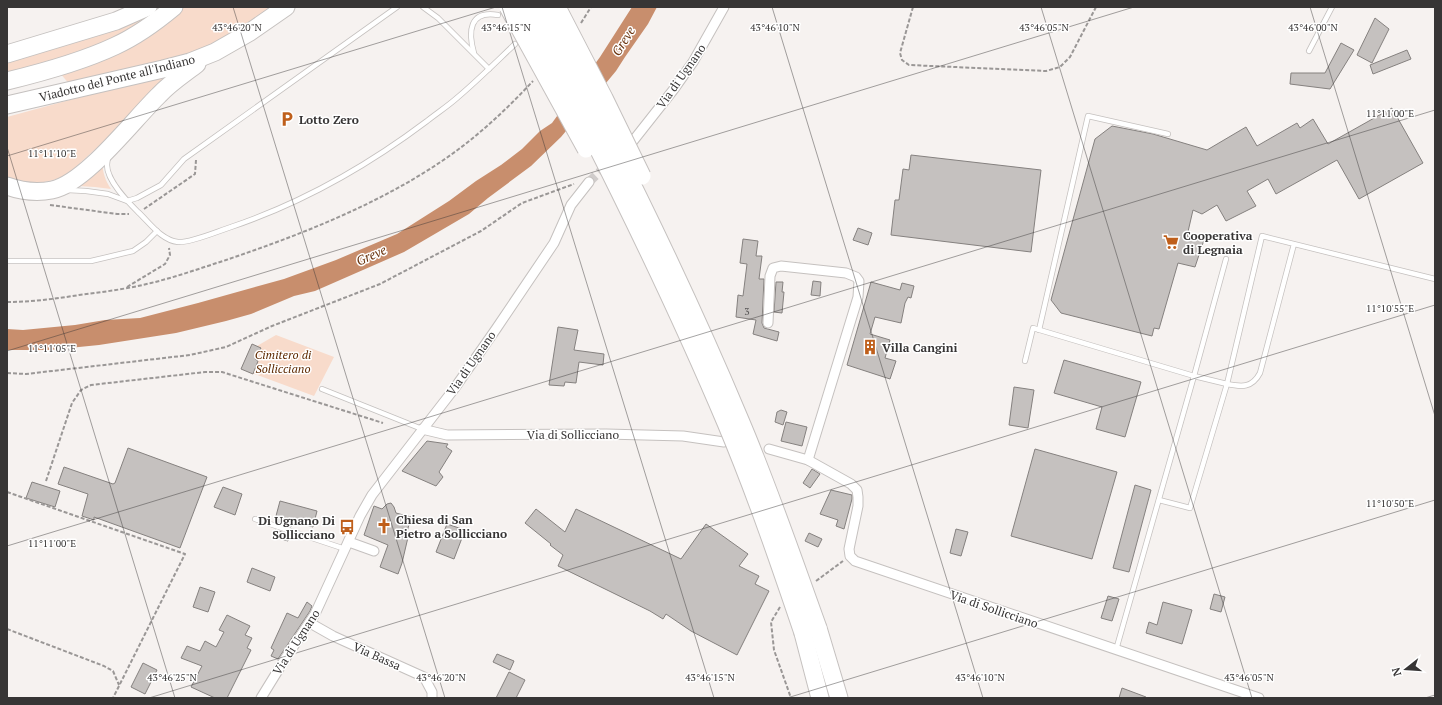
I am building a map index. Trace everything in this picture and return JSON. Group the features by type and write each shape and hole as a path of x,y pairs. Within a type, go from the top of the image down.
{"highway":[{"path":"7,54 116,21 148,7"},
{"name":"Viadotto del Ponte all'Indiano","path":"7,81 59,66 116,46 150,26 174,7"},
{"name":"Viadotto del Ponte all'Indiano","path":"7,105 190,62 215,52 250,32 286,7"},
{"path":"524,7 562,76 624,200 698,359 733,422"},
{"path":"541,7 636,190 733,422"},
{"path":"557,7 604,98 662,219 733,422 777,556 839,698"},
{"path":"503,11 598,171 646,270 733,422"},
{"path":"7,186 22,190 53,190 73,181 85,172 110,147 160,94 179,77 215,52"},
{"path":"810,631 820,698"}],"street":[{"name":"Via di Ugnano","path":"633,141 694,62 724,7"},
{"name":"Via di Ugnano","path":"261,698 320,606 360,516 372,495 454,389 542,262 556,240 574,201 589,182"},
{"path":"768,323 770,276 774,268 781,266 846,273 856,277 859,281 858,297 808,460"},
{"name":"Via di Sollicciano","path":"422,429 447,435 606,434 683,436 724,442"},
{"name":"Via di Sollicciano","path":"769,449 808,460 851,484 857,490 858,506 849,549 850,556 856,561 1259,698"},
{"path":"347,545 374,551"},
{"name":"Via Bassa","path":"310,623 332,636 424,677 432,692 432,698"}],"lane":[{"path":"53,190 108,194 127,201 137,198 161,185 184,159 397,7"},
{"path":"423,7 438,18 489,69"},
{"path":"1309,51 1332,7"},
{"path":"475,55 471,33 473,22 482,15 503,11"},
{"path":"110,147 107,166 108,173 127,201 168,240 180,242 195,239 255,219 310,195 346,176 403,139 457,98 515,44"},
{"path":"1039,330 1088,116 1168,134"},
{"path":"7,261 91,262 133,251 146,242 157,231"},
{"path":"1159,500 1190,508 1227,384 1262,236 1435,279"},
{"path":"1025,362 1033,328 1194,376 1227,384 1240,386 1248,385 1256,380 1260,372 1294,244"},
{"path":"1116,650 1226,259"},
{"path":"322,390 422,429"},
{"path":"255,519 347,545"}],"path":[{"path":"577,28 591,7"},
{"path":"913,7 900,52 902,60 909,65 1046,71 1060,67 1070,57 1096,7"},
{"path":"7,302 54,299 124,289 152,283 256,250 295,235 373,200 442,161 468,142 507,108 535,79"},
{"path":"7,372 26,374 190,355 226,346 272,326 380,284 481,231 522,203 574,184 589,182"},
{"path":"124,289 164,264 170,255 168,240"},
{"path":"46,481 72,403 81,390 91,385 205,372 222,372 386,424"},
{"path":"7,492 185,554 113,698"},
{"path":"7,629 104,666 113,671 119,686"}],"green space":[{"path":"176,7 271,7 233,33 178,60 70,85 60,73"},
{"path":"149,15 129,30 101,44 54,60 7,73 7,62"},
{"path":"176,71 134,114 68,174 53,180 38,183 22,182 7,177 7,117"},
{"path":"102,162 107,183 111,189 78,186"},
{"name":"Cimitero di Sollicciano","path":"276,335 334,357 314,396 241,369 252,344 257,346"}],"water":[{"name":"Greve","path":"632,7 657,7 648,24 616,71 561,137 531,166 469,214 404,252 315,291 294,296 251,314 226,321 176,333 99,345 49,350 7,350 7,329 23,330 75,325 105,320 140,318 284,279 336,260 397,234 449,201 501,165 522,149 540,131 552,123 600,57"}],"building":[{"path":"1375,18 1389,29 1372,63 1357,55"},
{"path":"1341,43 1354,50 1330,89 1290,84 1291,73 1325,73"},
{"path":"1407,50 1411,59 1373,74 1370,65"},
{"path":"1392,108 1423,163 1359,199 1337,160 1276,194 1268,179 1247,191 1256,206 1226,221 1217,205 1202,214 1193,210 1187,236 1204,240 1195,267 1178,263 1159,329 1154,328 1152,336 1061,313 1051,300 1095,139 1112,126 1153,134 1207,150 1246,127 1257,146 1297,123 1300,128 1313,119 1328,144"},
{"path":"911,155 1041,170 1031,252 891,235 895,200 899,200 903,169 909,170"},
{"path":"858,228 872,233 868,245 853,240"},
{"path":"743,239 758,241 756,256 762,256 759,279 764,279 762,323 764,328 779,332 777,341 753,334 756,320 736,317 738,295 743,296 747,264 740,263"},
{"path":"813,281 821,282 820,296 811,295"},
{"path":"776,282 783,282 782,292 784,292 782,313 774,312"},
{"path":"871,282 900,290 902,283 914,286 911,298 908,297 905,303 901,323 875,317 870,334 890,340 885,358 896,361 890,379 847,365"},
{"path":"558,327 578,330 574,350 604,354 603,365 579,362 576,383 565,382 564,386 549,385"},
{"path":"252,344 261,348 255,359 258,361 253,374 241,369"},
{"path":"1064,360 1141,382 1125,437 1096,429 1102,407 1054,393"},
{"path":"1014,387 1034,390 1028,428 1009,425"},
{"path":"781,410 787,412 783,425 775,422 777,412"},
{"path":"786,422 807,427 802,446 781,441"},
{"path":"427,441 448,444 446,447 452,451 439,472 443,477 436,486 402,471"},
{"path":"128,448 207,477 180,548 94,517 94,520 82,516 88,494 58,484 64,467 113,484 115,483"},
{"path":"1035,449 1117,472 1092,559 1011,536"},
{"path":"812,469 820,474 810,488 803,483"},
{"path":"32,482 60,491 55,507 26,498"},
{"path":"1135,485 1151,490 1129,572 1113,568"},
{"path":"223,487 242,494 235,515 214,507"},
{"path":"831,490 852,495 844,529 836,526 838,520 820,514"},
{"path":"280,501 317,511 313,527 292,521 291,527 277,522 278,517 276,516"},
{"path":"391,503 396,513 411,517 407,532 409,533 398,574 380,567 388,545 364,535 374,506 382,509 387,504"},
{"path":"536,509 565,532 576,509 681,559 706,524 748,554 739,566 759,576 755,584 769,591 737,655 691,631 666,614 663,619 650,611 558,566 563,555 525,523"},
{"path":"447,524 465,530 454,559 436,552"},
{"path":"956,529 968,532 961,556 950,553"},
{"path":"275,530 289,534 288,541 274,537"},
{"path":"809,533 822,539 818,547 805,541"},
{"path":"252,568 275,577 270,591 247,582"},
{"path":"200,587 215,592 208,612 193,607"},
{"path":"1214,594 1225,597 1221,612 1210,609"},
{"path":"1108,596 1119,599 1112,621 1101,618"},
{"path":"307,602 312,606 310,611 278,659 271,656 274,650 271,648 287,613 298,618"},
{"path":"1163,602 1192,610 1182,644 1146,633 1149,622 1157,625"},
{"path":"227,615 250,626 245,635 252,638 247,648 251,650 227,698 215,698 191,687 202,666 181,658 187,646 200,651 205,641 216,647 224,632 219,630"},
{"path":"497,654 514,661 510,670 493,662"},
{"path":"143,663 157,670 145,694 131,687"},
{"path":"509,672 525,680 516,698 496,698"},
{"path":"1122,688 1146,697 1119,698"}],"tunnel":[{"path":"589,182 608,164"}],"place":[{"name":"Lotto Zero","path":"287,119"},
{"name":"Cooperativa di Legnaia","path":"1171,242"},
{"name":"Villa Cangini","path":"870,347"},
{"name":"Chiesa di San Pietro a Sollicciano","path":"384,526"},
{"name":"Di Ugnano Di Sollicciano","path":"347,527"}]}
